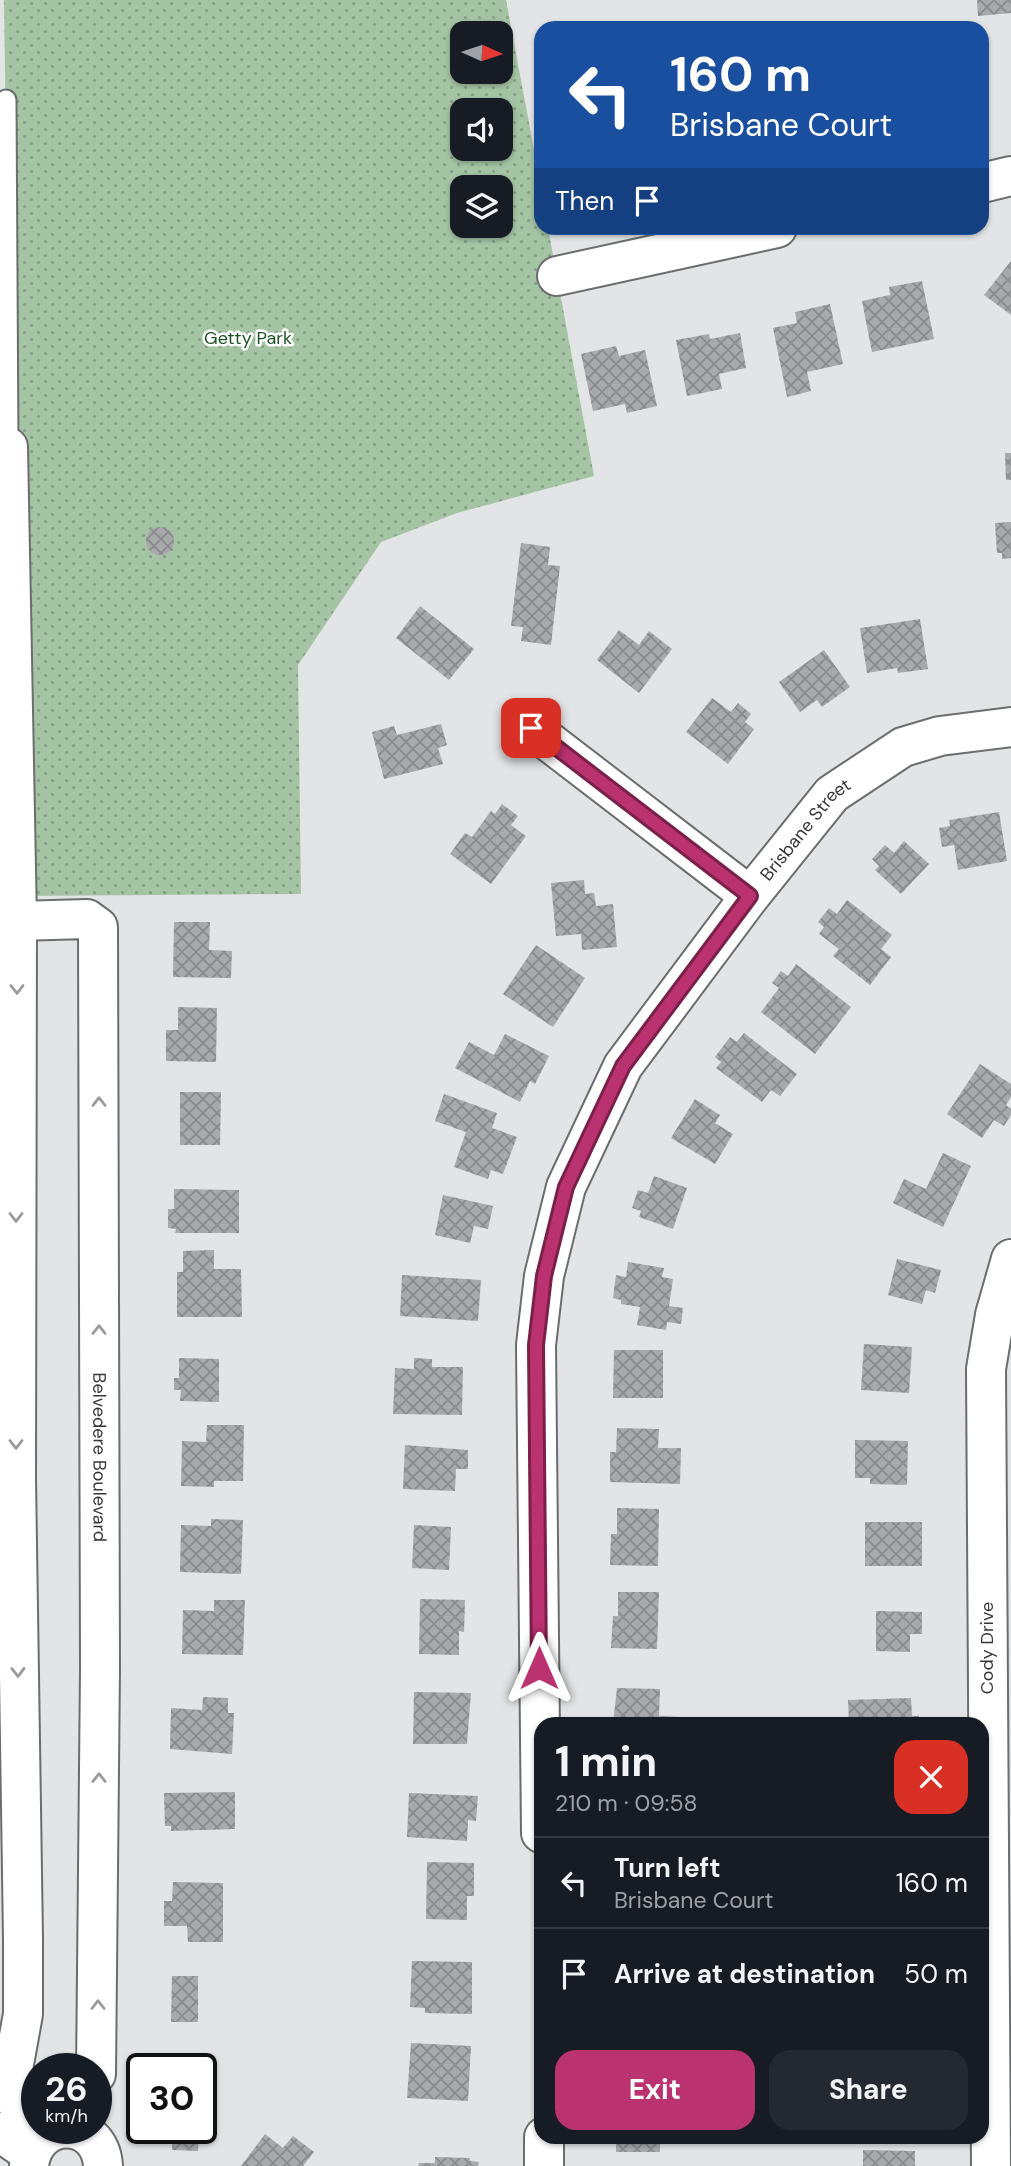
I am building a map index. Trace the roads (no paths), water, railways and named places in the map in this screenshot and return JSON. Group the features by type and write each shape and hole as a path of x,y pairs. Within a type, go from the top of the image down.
{"street":[{"path":"989,181 1011,176"},
{"path":"557,276 745,235"},
{"path":"4,448 17,921 16,1478 23,1951 23,2014 12,2093 24,2148 51,2131 75,2129 95,2142 100,2149"},
{"name":"Brisbane Street","path":"540,1717 536,1345 544,1276 566,1187 623,1066 750,896 832,794 903,747 940,736 1011,727"},
{"path":"531,728 750,896"},
{"name":"Belvedere Boulevard","path":"17,921 87,919 98,926 100,1668 96,2053"},
{"name":"Cody Drive","path":"991,2166 999,1698 986,1369 995,1315 1011,1259"},
{"path":"544,2144 544,2166"}],"lane":[{"path":"4,448 6,100"}],"park label":[{"name":"Getty Park","path":"248,338"}]}
